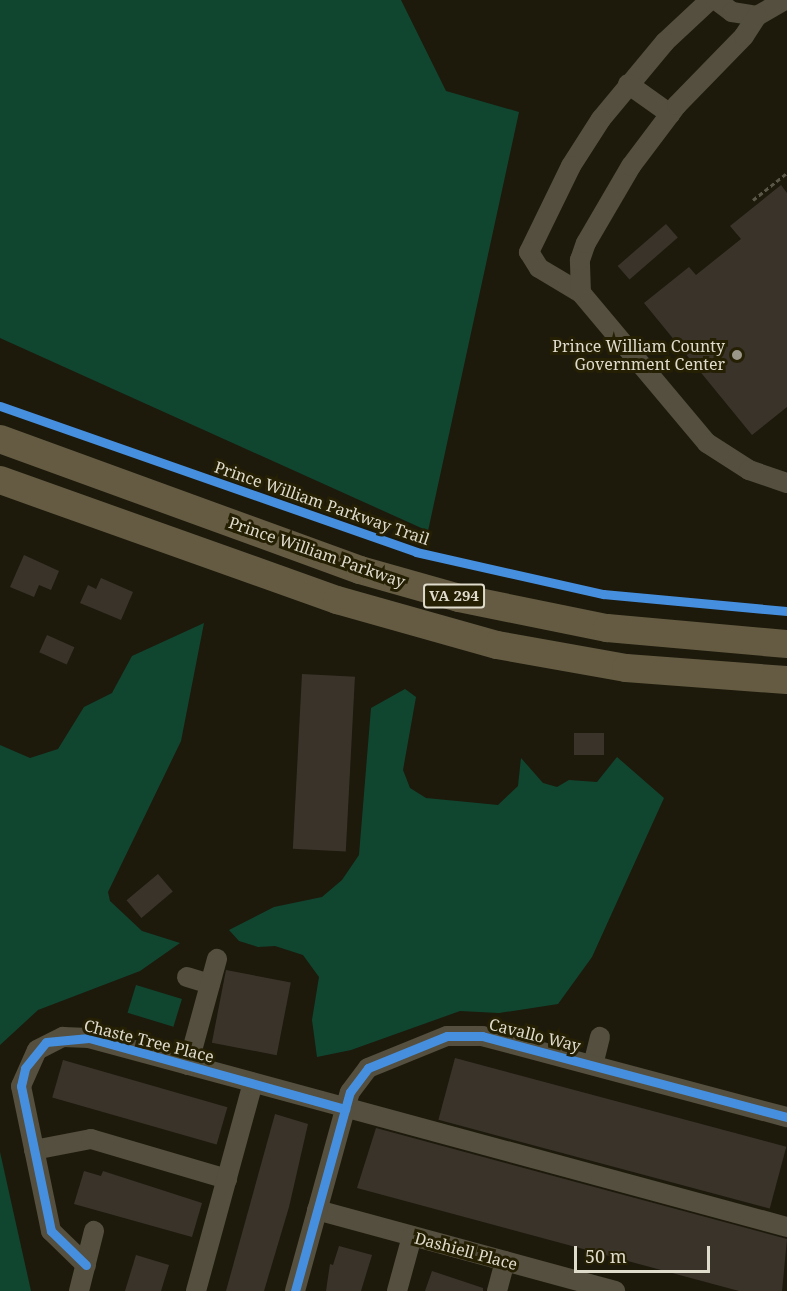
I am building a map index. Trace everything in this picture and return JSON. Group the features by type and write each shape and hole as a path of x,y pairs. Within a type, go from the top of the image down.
{"highway":[{"name":"Prince William Parkway","path":"0,439 360,570 459,598 607,628 787,644"},
{"name":"VA 294","path":"0,480 337,600 497,645 626,668 787,680"}],"street":[{"path":"710,0 628,84 571,166 530,242 532,261 581,293 707,443 749,470 787,483"},
{"path":"716,0 732,12 757,16"},
{"path":"581,293 580,260 586,243 631,166 670,114 744,36 757,16 785,0"},
{"path":"628,84 670,114"},
{"path":"188,1065 217,959"},
{"path":"187,977 210,984"},
{"name":"Cavallo Way","path":"295,1291 350,1092 368,1068 447,1036 482,1036 787,1117"},
{"path":"593,1065 600,1037"},
{"name":"Chaste Tree Place","path":"86,1265 51,1231 21,1086 25,1068 46,1042 89,1038 787,1227"},
{"path":"196,1291 253,1083"},
{"path":"34,1150 91,1139 227,1179"},
{"name":"Dashiell Place","path":"317,1210 606,1290"},
{"path":"79,1291 94,1231"},
{"path":"397,1291 412,1236"},
{"path":"497,1291 505,1261"}],"path":[{"path":"753,200 787,173"}],"green space":[{"path":"0,0 401,0 446,91 519,112 428,531 0,338"},
{"path":"204,623 181,741 108,892 110,901 142,931 180,943 140,971 38,1010 0,1045 0,745 30,758 58,749 84,707 112,693 132,656"},
{"path":"405,689 416,697 403,770 410,788 426,798 498,805 518,786 521,758 543,783 557,787 569,780 597,782 617,757 664,798 592,957 558,1004 499,1013 460,1011 351,1050 317,1057 312,1020 319,977 303,955 275,946 258,947 239,941 229,930 274,907 322,897 342,880 359,855 371,708"},
{"path":"136,985 182,999 173,1027 128,1013"},
{"path":"0,1152 31,1291 0,1291"}],"building":[{"name":"Prince William County Government Center","path":"781,185 787,193 787,407 752,435 644,303 689,267 696,275 741,239 730,226"},
{"path":"666,224 678,238 630,280 618,266"},
{"path":"24,555 59,571 51,590 39,585 34,597 10,587"},
{"path":"101,578 133,592 121,620 80,603 88,585 96,589"},
{"path":"47,635 74,647 67,665 39,652"},
{"path":"302,674 355,677 346,852 293,849"},
{"path":"574,733 604,733 604,755 574,755"},
{"path":"158,874 173,892 141,918 127,900"},
{"path":"226,970 291,983 277,1055 212,1043"},
{"path":"455,1058 786,1147 770,1209 438,1120"},
{"path":"63,1060 227,1107 217,1145 52,1097"},
{"path":"275,1114 308,1124 289,1207 264,1291 226,1291"},
{"path":"376,1128 787,1239 782,1291 739,1291 357,1188"},
{"path":"84,1171 101,1176 103,1171 202,1203 192,1237 74,1204"},
{"path":"339,1246 372,1255 361,1291 326,1291 330,1264 333,1265"},
{"path":"136,1255 169,1265 161,1291 125,1291"},
{"path":"432,1271 483,1288 483,1291 425,1291"}],"cycle path":[{"name":"Prince William Parkway Trail","path":"0,406 416,552 603,594 787,611"},
{"path":"295,1291 350,1092 368,1068 447,1036 482,1036 787,1117"},
{"path":"86,1265 51,1231 21,1086 25,1068 46,1042 89,1038 345,1109"}],"place":[{"name":"Prince William County Government Center","path":"737,355"}]}
